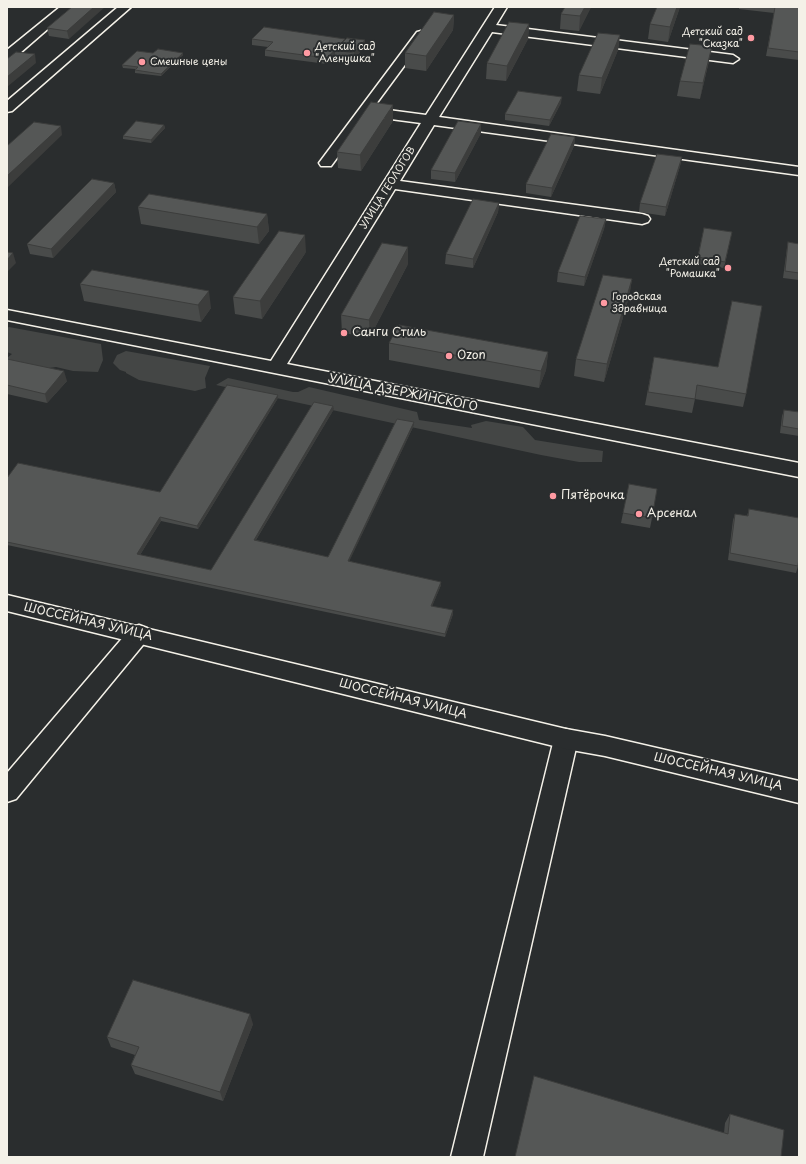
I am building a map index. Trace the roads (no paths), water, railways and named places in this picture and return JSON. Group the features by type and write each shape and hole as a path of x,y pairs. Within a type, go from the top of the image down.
{"main road":[{"path":"7,57 67,7"},
{"path":"7,108 125,7"},
{"name":"УЛИЦА ГЕОЛОГОВ","path":"275,369 500,7"},
{"path":"488,28 733,59"},
{"path":"326,164 420,35"},
{"path":"7,44 20,46"},
{"path":"364,111 799,171"},
{"path":"390,184 642,219"},
{"name":"УЛИЦА ДЗЕРЖИНСКОГО","path":"7,315 275,369 799,470"},
{"name":"ШОССЕЙНАЯ УЛИЦА","path":"7,603 566,738 799,792"},
{"path":"7,791 139,634"},
{"path":"467,1157 566,738"}],"place":[{"name":"Детский сад \"Сказка\"","path":"751,38"},
{"name":"Детский сад \"Аленушка\"","path":"307,53"},
{"name":"Смешные цены","path":"142,62"},
{"name":"Детский сад \"Ромашка\"","path":"728,268"},
{"name":"Городская Здравница","path":"604,303"},
{"name":"Санги Стиль","path":"344,333"},
{"name":"Ozon","path":"449,356"},
{"name":"Пятёрочка","path":"553,496"},
{"name":"Арсенал","path":"639,514"}]}
